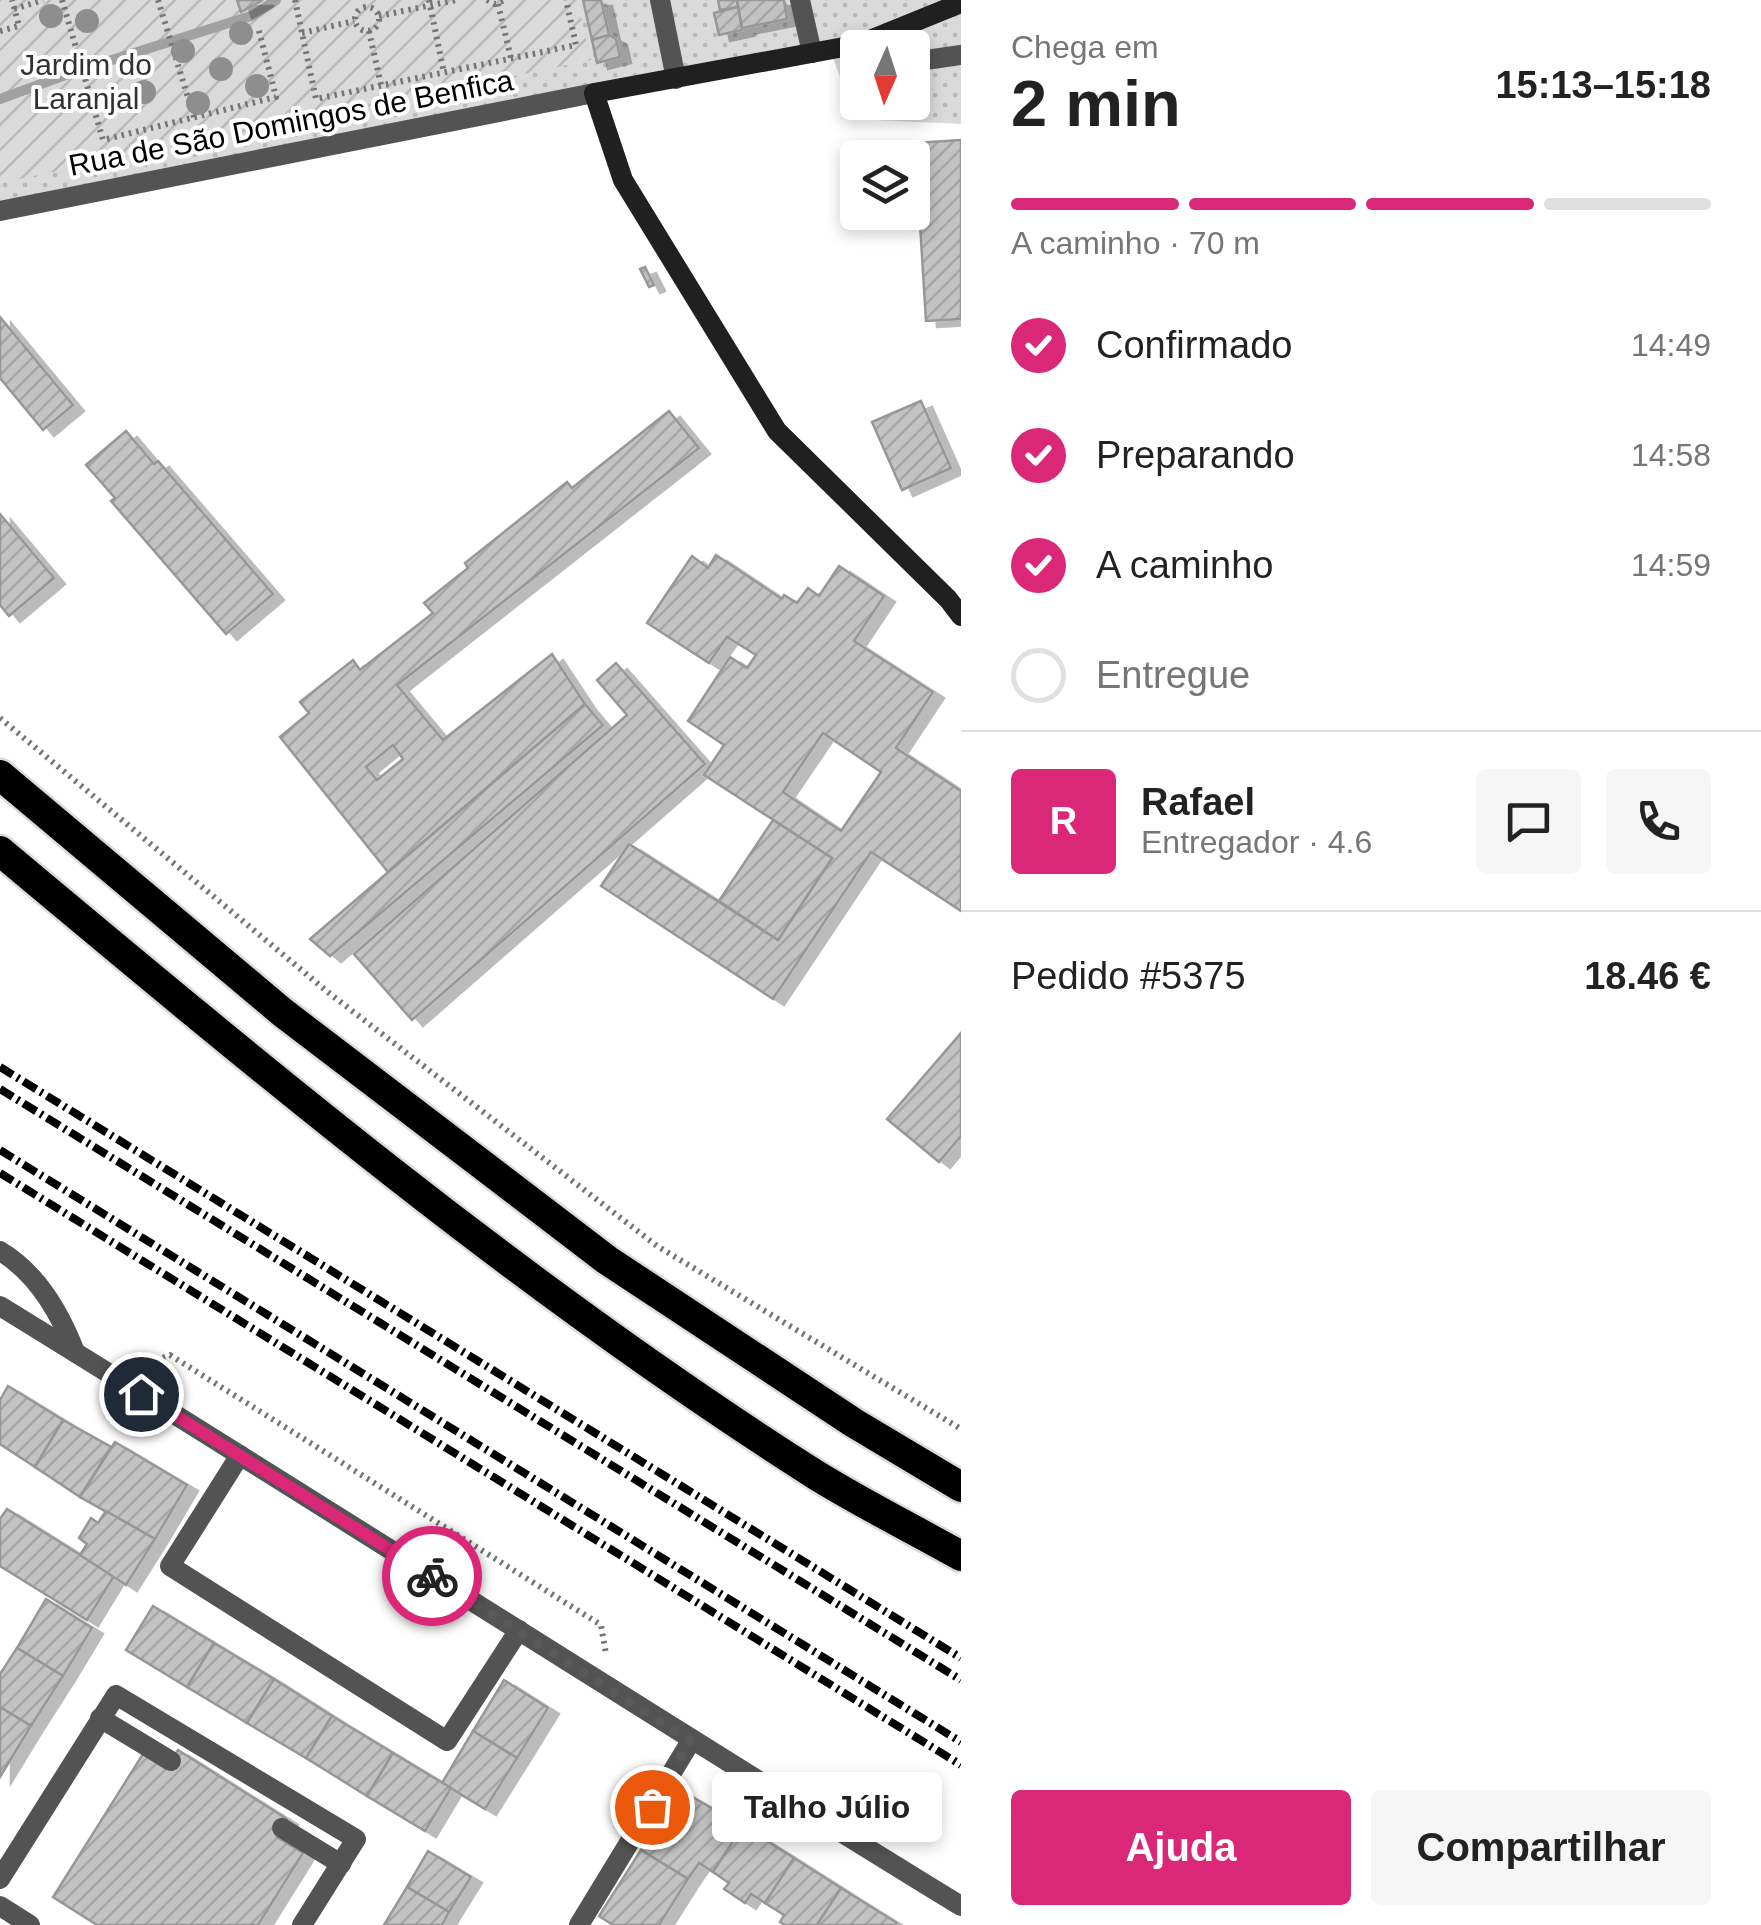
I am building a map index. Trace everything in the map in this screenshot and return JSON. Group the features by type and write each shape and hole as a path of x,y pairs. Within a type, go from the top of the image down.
{"highway":[{"path":"0,775 282,1012 607,1260 854,1423 961,1487"},
{"path":"0,851 250,1060 564,1305 818,1476 961,1556"}],"street":[{"path":"660,0 676,79"},
{"path":"800,0 812,53"},
{"path":"899,30 961,3"},
{"path":"840,49 594,93 623,180 777,431 948,598 961,616"},
{"path":"930,59 961,55"},
{"name":"Rua de São Domingos de Benfica","path":"0,212 594,93"},
{"path":"0,1251 20,1263 62,1318 75,1352"},
{"path":"0,1306 690,1741 961,1906"},
{"path":"240,1455 170,1566 447,1741 519,1630"},
{"path":"0,1879 116,1695 356,1839 302,1925"},
{"path":"100,1718 171,1762"},
{"path":"579,1925 690,1741"},
{"path":"282,1828 341,1864"},
{"path":"0,1906 30,1925"}],"path":[{"path":"0,32 19,26 13,4 43,0"},
{"path":"62,0 104,140 276,97 258,27"},
{"path":"158,0 194,117"},
{"path":"295,0 316,99 576,45 566,0"},
{"path":"379,16 456,0"},
{"path":"488,0 502,2 510,58"},
{"path":"363,3 379,16 376,27 368,31 358,28 354,21 363,3"},
{"path":"429,3 444,73"},
{"path":"302,32 354,21"},
{"path":"368,31 381,86"},
{"path":"0,718 329,993 657,1246 961,1429"},
{"path":"140,1367 170,1356 187,1366 601,1625 606,1658"}],"green space":[{"path":"0,0 961,0 961,124 876,120 930,120 930,30 840,30 840,77 827,41 0,220"},
{"name":"Jardim do Laranjal","path":"0,0 577,0 591,60 0,183"}],"building":[{"path":"237,0 263,0 241,12"},
{"path":"583,0 601,0 609,35 592,40"},
{"path":"718,0 737,0 738,7 720,10"},
{"path":"737,0 784,0 787,19 742,28"},
{"path":"738,7 742,30 719,35 714,13"},
{"path":"609,35 616,39 620,57 597,63 592,40"},
{"path":"961,140 961,319 926,321 920,230 930,230 930,142"},
{"path":"645,267 654,285 649,287 640,269"},
{"path":"0,317 73,405 43,430 0,378"},
{"path":"921,401 951,468 902,490 872,422"},
{"path":"669,411 699,448 397,685 443,740 552,654 585,704 388,872 280,737 309,713 300,702 353,660 360,670 433,613 424,603 468,568 465,563 567,482 572,488","holes":["393,745 403,759 377,780 366,767"]},
{"path":"126,431 154,464 158,461 273,594 226,634 111,501 115,498 86,465"},
{"path":"0,514 54,578 9,616 0,605"},
{"path":"716,555 782,599 784,595 797,603 808,588 819,596 839,566 884,596 854,641 933,692 896,748 961,791 961,911 871,852 773,999 601,886 629,844 778,940 832,858 704,775 724,745 688,721 730,657 747,668 756,655 727,637 709,663 647,623 692,556 708,568","holes":["823,733 881,772 841,831 783,792"]},
{"path":"616,663 705,764 412,1020 354,954 627,715 597,680"},
{"path":"585,704 603,725 330,956 310,939"},
{"path":"773,820 832,858 778,940 719,901"},
{"path":"961,1033 961,1136 939,1162 887,1119"},
{"path":"8,1386 63,1420 35,1467 0,1444 0,1400"},
{"path":"63,1420 111,1447 80,1497 35,1467"},
{"path":"115,1442 187,1485 155,1539 80,1497"},
{"path":"7,1509 114,1576 87,1620 0,1566 0,1519"},
{"path":"106,1511 155,1539 126,1585 80,1555 87,1544 79,1538 91,1518 98,1523"},
{"path":"46,1599 92,1628 63,1676 17,1648"},
{"path":"153,1606 214,1643 187,1687 126,1650"},
{"path":"214,1643 274,1679 247,1723 187,1687"},
{"path":"17,1648 63,1676 31,1726 0,1707 0,1674"},
{"path":"274,1679 332,1716 306,1758 247,1723"},
{"path":"504,1680 548,1708 517,1758 473,1731"},
{"path":"0,1707 31,1726 0,1777"},
{"path":"332,1716 393,1753 367,1796 306,1758"},
{"path":"473,1731 517,1758 485,1809 442,1783"},
{"path":"178,1750 287,1819 277,1837 303,1853 258,1925 97,1925 53,1897 143,1754 166,1769"},
{"path":"393,1753 451,1788 425,1831 367,1796"},
{"path":"680,1790 743,1826 713,1872 699,1863 688,1879 641,1850"},
{"path":"743,1826 794,1858 765,1903 751,1894 745,1903 724,1889 729,1883 713,1872"},
{"path":"641,1850 688,1879 659,1925 613,1925 599,1916"},
{"path":"428,1851 471,1877 449,1912 407,1887"},
{"path":"794,1858 841,1888 817,1925 785,1925 780,1922 784,1915 765,1903"},
{"path":"407,1887 449,1912 442,1925 384,1925"},
{"path":"841,1888 897,1923 896,1925 817,1925"}],"waterway":[{"path":"0,99 254,15 276,0"}],"railway":[{"path":"0,1067 961,1658"},
{"path":"0,1089 961,1680"},
{"path":"0,1150 961,1742"},
{"path":"0,1173 961,1765"}],"way so far":[{"path":"432,1576 690,1741 652,1807"}],"place":[{"name":"Talho Júlio","path":"652,1807"}],"route":[{"path":"141,1394 432,1576"}]}
